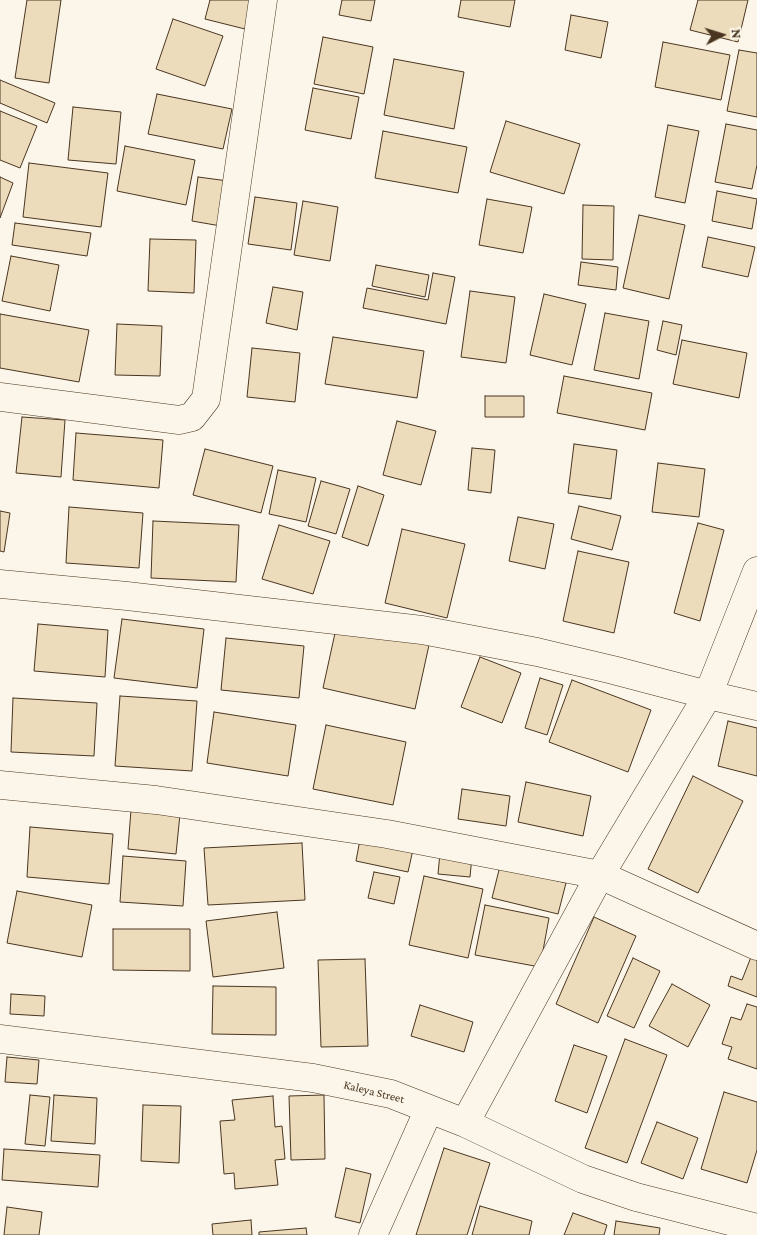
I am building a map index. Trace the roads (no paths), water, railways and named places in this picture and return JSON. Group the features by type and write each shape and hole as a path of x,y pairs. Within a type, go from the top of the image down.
{"street":[{"path":"0,397 179,420 192,417 206,399 263,0"},
{"path":"466,1123 600,875 708,695 757,571"},
{"path":"0,584 127,596 422,630 537,652 757,706"},
{"path":"0,784 156,800 377,832 600,875 757,946"},
{"name":"Kaleya Street","path":"0,1039 314,1078 391,1094 466,1123 583,1179 636,1197 757,1228"},
{"path":"373,1235 429,1109"}]}
